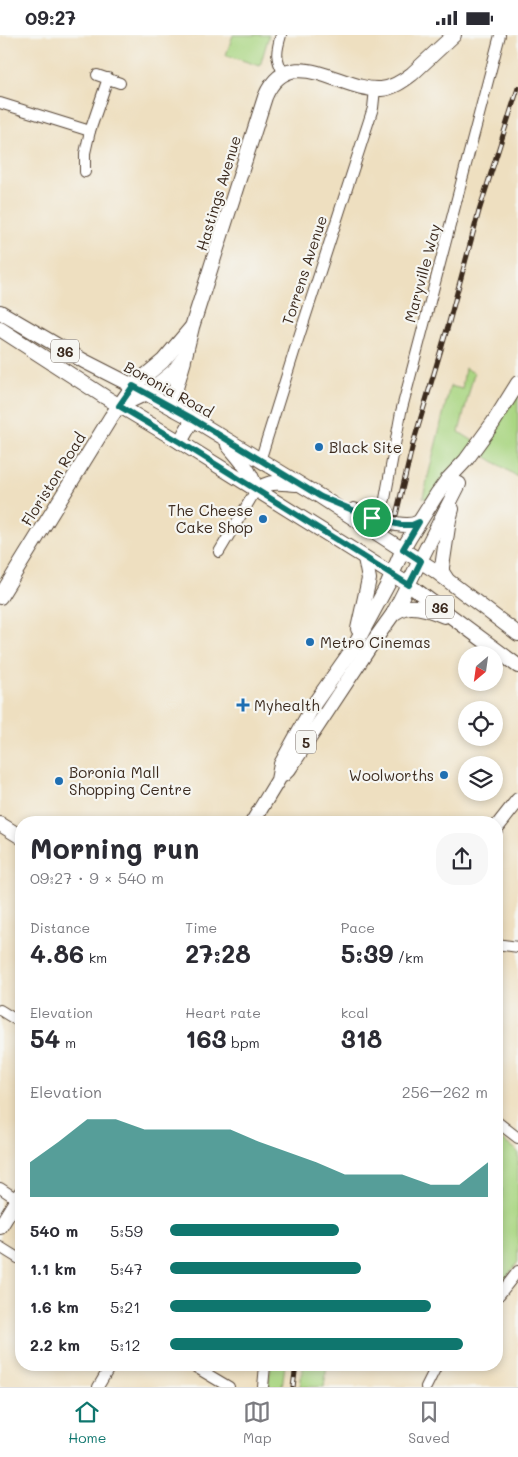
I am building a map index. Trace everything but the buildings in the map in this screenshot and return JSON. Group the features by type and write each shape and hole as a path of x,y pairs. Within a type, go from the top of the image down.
{"main road":[{"path":"284,74 297,70 314,71 360,86 374,89 388,87 405,80 454,35"},
{"name":"Hastings Avenue","path":"147,393 174,371 185,356 192,327 265,97 271,85 284,74"},
{"name":"Boronia Road","path":"0,312 84,361 193,419 321,497 446,578 518,634"},
{"name":"Hastings Avenue","path":"119,406 133,386 163,361 192,327"},
{"name":"36","path":"0,329 119,406 409,585 518,665"},
{"path":"174,409 174,398 185,356"},
{"name":"5","path":"278,780 281,764 314,704 354,647 388,584 403,549 419,522 448,479 466,460 493,423 518,383"},
{"path":"119,406 147,393"},
{"name":"Floriston Road","path":"0,597 70,481 119,406"},
{"path":"180,442 193,419"},
{"path":"219,435 250,472 256,491 269,483 300,485"},
{"name":"5","path":"256,816 278,780 289,769 393,614 459,484 466,460"},
{"path":"446,578 442,572 444,556 449,521 459,484"},
{"name":"Boronia Road","path":"321,497 372,518 401,525 412,525 419,522"},
{"path":"354,647 369,579 365,557"},
{"path":"393,614 404,608 414,607 434,612 470,629"},
{"path":"503,819 518,800"},
{"path":"0,824 15,833"},
{"path":"0,1227 15,1203"}],"street":[{"path":"281,35 277,59 284,74"},
{"name":"Maryville Way","path":"372,518 380,510 385,499 405,395 500,35"},
{"path":"97,75 120,83"},
{"path":"85,172 85,153 90,131 108,79"},
{"name":"Torrens Avenue","path":"260,461 372,108 374,89"},
{"path":"0,103 90,131"},
{"path":"219,553 256,491"},
{"path":"503,945 518,947"},
{"path":"0,1009 15,1019"},
{"path":"503,1126 518,1138"},
{"path":"0,1188 15,1194"},
{"path":"0,1247 15,1256"},
{"path":"503,1290 518,1271"},
{"path":"98,1387 107,1371"},
{"path":"202,1371 228,1387"},
{"path":"262,1387 265,1371"},
{"path":"426,1387 434,1371"}],"green space":[{"path":"233,35 269,35 260,66 226,55"},
{"path":"465,368 474,373 459,432 478,444 518,383 518,477 474,449 432,502 423,497 450,386 462,389"},
{"path":"503,1140 518,1152 518,1262 503,1282"},
{"path":"270,1371 284,1371 282,1387 268,1387"},
{"path":"302,1371 326,1371 324,1387 300,1387"}],"railway":[{"path":"396,515 413,444 448,326 479,211 518,88"},
{"path":"293,1387 295,1371"}],"place":[{"name":"Black Site","path":"319,447"},
{"name":"The Cheese Cake Shop","path":"263,519"},
{"name":"Metro Cinemas","path":"310,642"},
{"name":"Myhealth","path":"243,705"},
{"name":"Woolworths","path":"444,775"},
{"name":"Boronia Mall Shopping Centre","path":"59,781"}],"route":[{"path":"133,386 193,419 321,497 372,518 401,525 412,525 419,522 403,549 421,561 409,585 119,406 133,386"}]}
